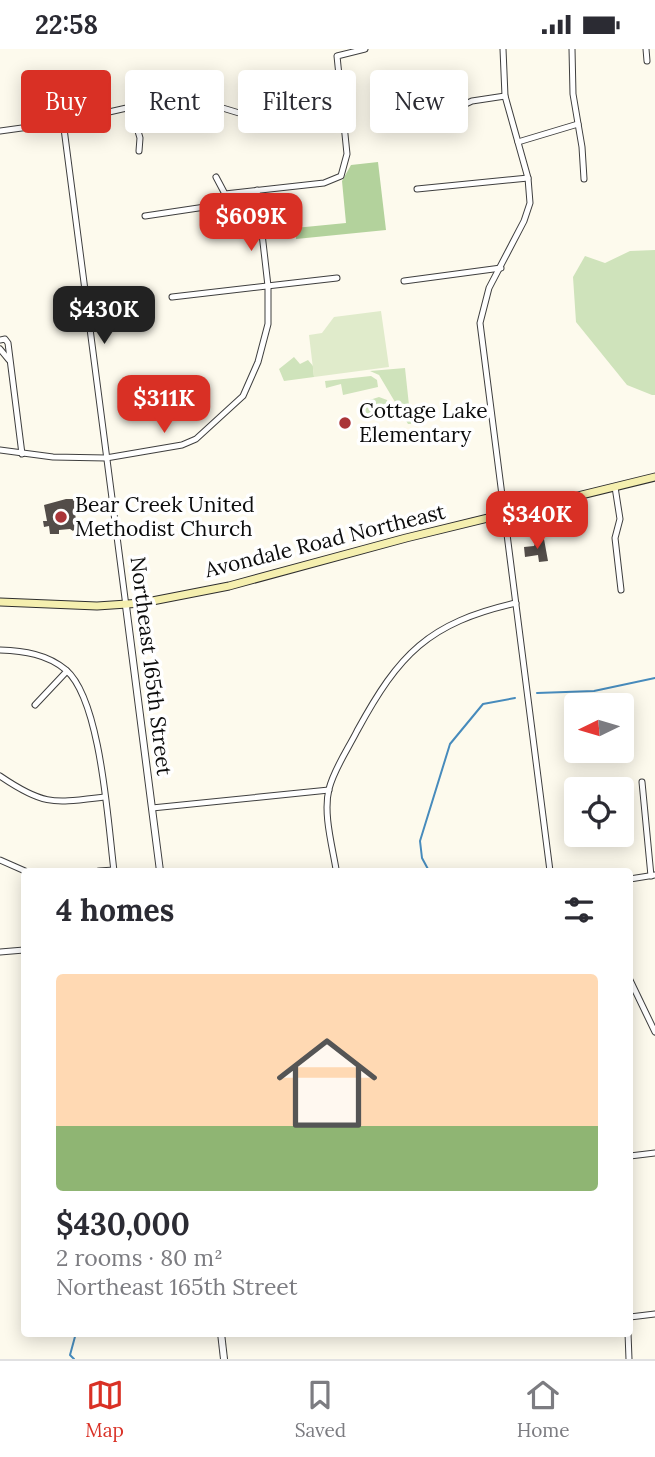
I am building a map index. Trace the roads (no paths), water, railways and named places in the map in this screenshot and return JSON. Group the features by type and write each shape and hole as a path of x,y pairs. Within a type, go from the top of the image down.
{"main road":[{"name":"Avondale Road Northeast","path":"0,602 125,606 229,586 655,477"}],"street":[{"path":"339,70 337,56 365,49"},
{"path":"503,49 505,96 528,178 530,203 524,221 483,304 480,323 550,868"},
{"path":"572,49 573,94 582,147 584,179"},
{"path":"646,49 648,61"},
{"path":"468,103 505,96"},
{"path":"518,142 578,124"},
{"path":"0,131 21,128"},
{"name":"Northeast 165th Street","path":"66,133 72,205 160,868"},
{"path":"139,133 139,151"},
{"path":"145,216 205,207 225,194 324,183 341,176 346,154 345,133"},
{"path":"215,177 225,194"},
{"path":"417,189 528,178"},
{"path":"0,450 22,454 106,458 182,445 206,431 249,387 266,335 269,314 268,286 257,190"},
{"path":"404,281 500,268"},
{"path":"172,297 337,278"},
{"path":"0,340 5,339 8,343 22,454"},
{"path":"0,349 9,359"},
{"path":"615,487 620,519 615,538 621,590"},
{"path":"336,868 330,826 329,790 369,709 400,663 442,628 465,616 516,603"},
{"path":"0,650 42,656 67,671 83,693 88,707 104,797 114,868"},
{"path":"36,705 67,671"},
{"path":"0,776 36,798 49,802 104,797"},
{"path":"633,878 653,875 642,782"},
{"path":"152,808 329,790"},
{"path":"0,860 21,869"},
{"path":"0,952 21,950"},
{"path":"633,985 655,1032"},
{"path":"633,1156 655,1153"},
{"path":"633,1317 655,1314"},
{"path":"221,1337 224,1359"},
{"path":"628,1337 629,1359"}],"waterway":[{"path":"537,693 594,691 655,678"},
{"path":"427,868 422,858 420,841 450,744 483,704 515,698"},
{"path":"74,1359 70,1355 75,1337"}],"place":[{"name":"Cottage Lake Elementary","path":"345,423"},
{"name":"Bear Creek United Methodist Church","path":"61,517"}]}
